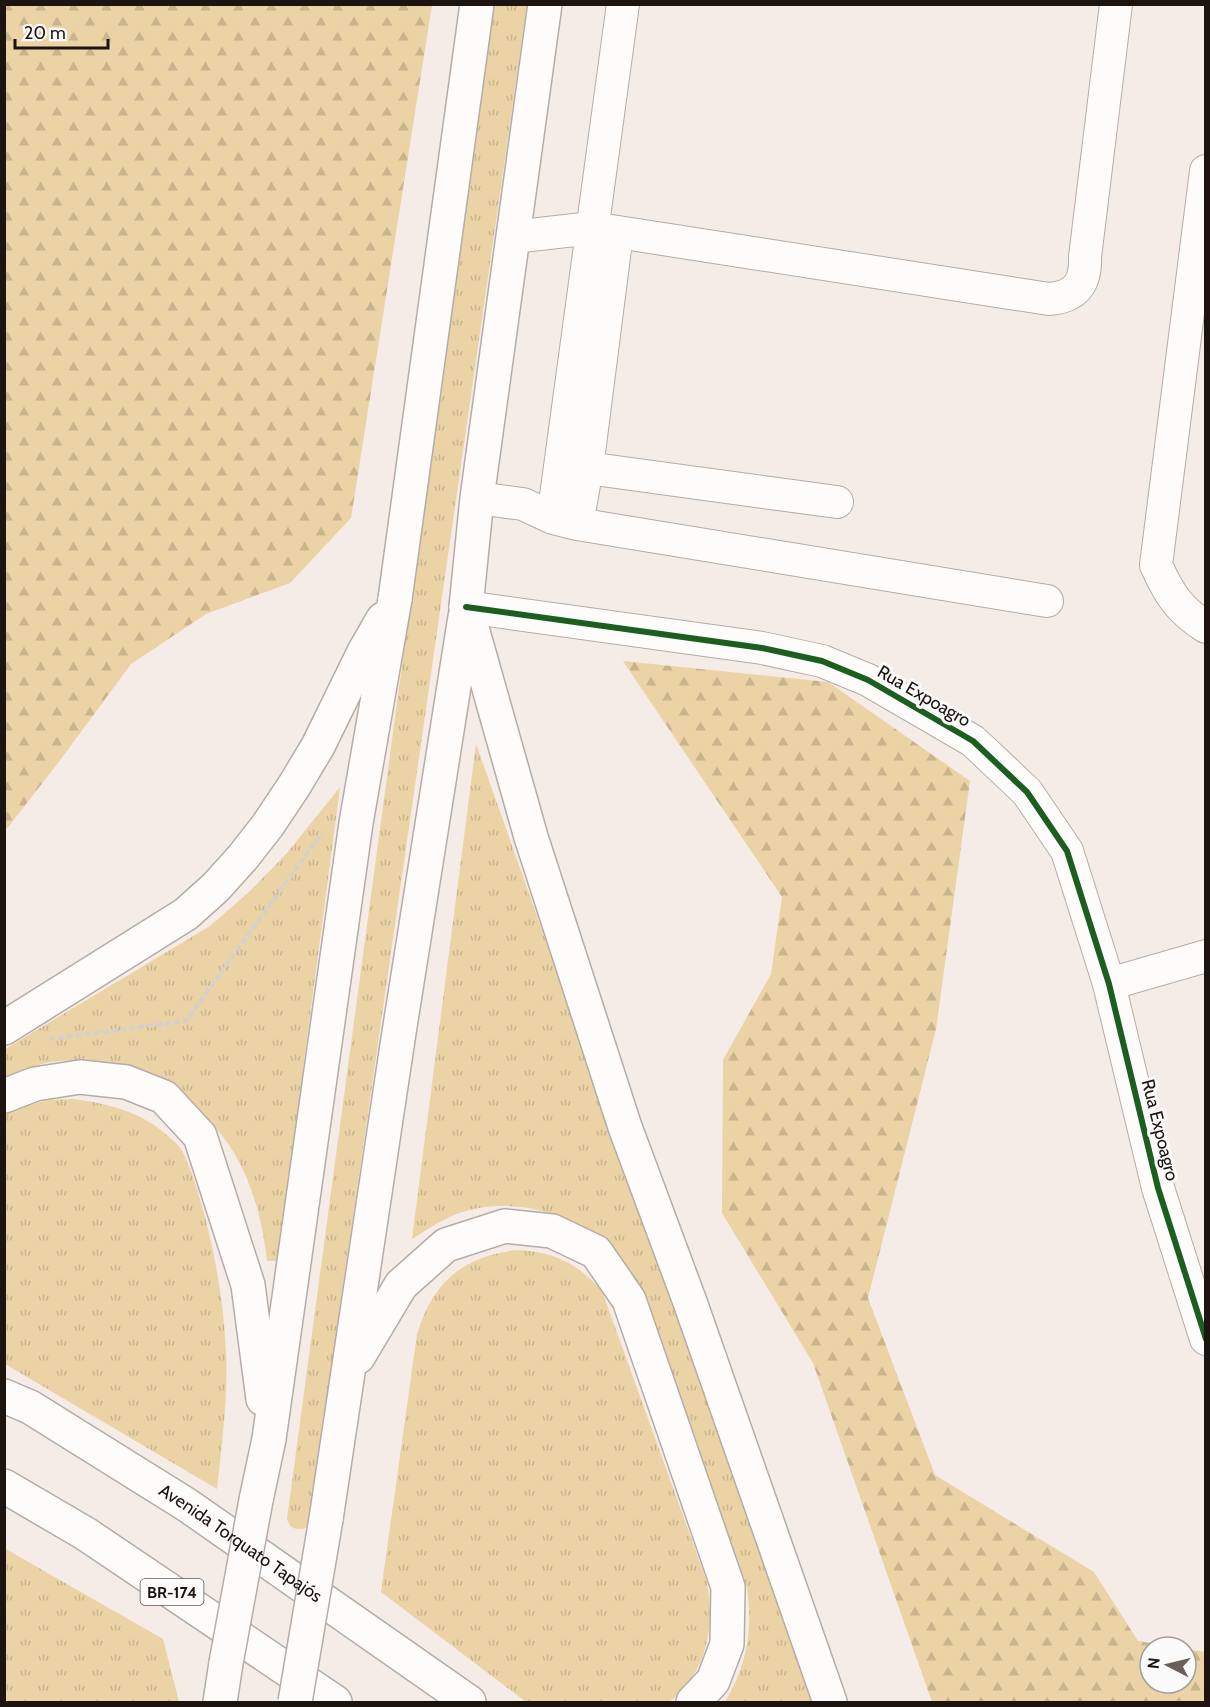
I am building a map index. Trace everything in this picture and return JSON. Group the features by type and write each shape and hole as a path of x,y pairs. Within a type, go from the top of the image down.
{"main road":[{"path":"220,1702 268,1439 356,823 395,599 477,4"},
{"path":"295,1702 350,1371 398,1039 466,607 477,498 545,4"},
{"path":"4,1028 186,914 216,887 268,825 318,746 364,652 395,599"},
{"path":"466,607 531,837 625,1127 694,1313 830,1702"},
{"path":"4,1096 35,1084 80,1077 126,1082 164,1097 200,1136 248,1285 268,1439"},
{"path":"350,1371 400,1285 446,1245 506,1226 552,1231 596,1252 629,1300 728,1587 727,1644 713,1682 693,1702"},
{"name":"Avenida Torquato Tapajós","path":"13,1397 187,1505 469,1702"},
{"name":"BR-174","path":"4,1486 86,1534 335,1702"}],"street":[{"path":"565,521 587,468 622,4"},
{"path":"513,237 604,231 1049,299 1069,294 1078,287 1086,268 1085,257 1116,4"},
{"path":"1206,171 1156,565 1169,592 1187,615 1206,627"},
{"path":"565,521 604,231"},
{"path":"587,468 837,502"},
{"path":"477,498 523,504 565,521 1047,601"},
{"name":"Rua Expoagro","path":"466,607 762,648 822,661 868,681 973,741 1027,792 1067,851 1109,984 1158,1188 1206,1339"},
{"path":"1109,984 1206,956"}],"path":[{"path":"44,1040 186,1021 324,829 356,823"}],"green space":[{"path":"5,4 432,5 351,518 290,583 206,614 131,664 5,831"},
{"path":"491,5 527,5 309,1524 304,1529 298,1529 291,1527 287,1519"},
{"path":"623,661 828,682 970,781 936,1029 868,1298 935,1475 1094,1572 1138,1641 1138,1695 1198,1695 1198,1651 1205,1652 1205,1702 932,1702 813,1363 722,1213 723,1060 771,974 782,897"},
{"path":"476,744 816,1702 725,1702 739,1674 746,1647 749,1619 747,1588 645,1295 623,1261 597,1237 578,1225 559,1216 516,1206 473,1209 447,1218 412,1239"},
{"path":"340,787 278,1261 267,1261 260,1220 247,1179 227,1142 198,1112 177,1101 75,1061 44,1064 5,1077 5,1049 210,926 250,891 287,853"},
{"path":"72,1099 111,1106 147,1121 178,1145 191,1171 212,1248 219,1282 225,1335 225,1404 217,1489 5,1364 4,1112 48,1100"},
{"path":"517,1250 554,1256 584,1273 602,1291 707,1582 710,1616 705,1648 692,1677 669,1702 526,1702 381,1592 417,1334 424,1316 441,1286 453,1275 481,1258"},
{"path":"4,1548 163,1639 179,1702 5,1702"}],"cycle path":[{"path":"466,607 762,648 822,661 868,680 973,741 1027,792 1067,851 1109,984 1158,1188 1206,1339"}]}
